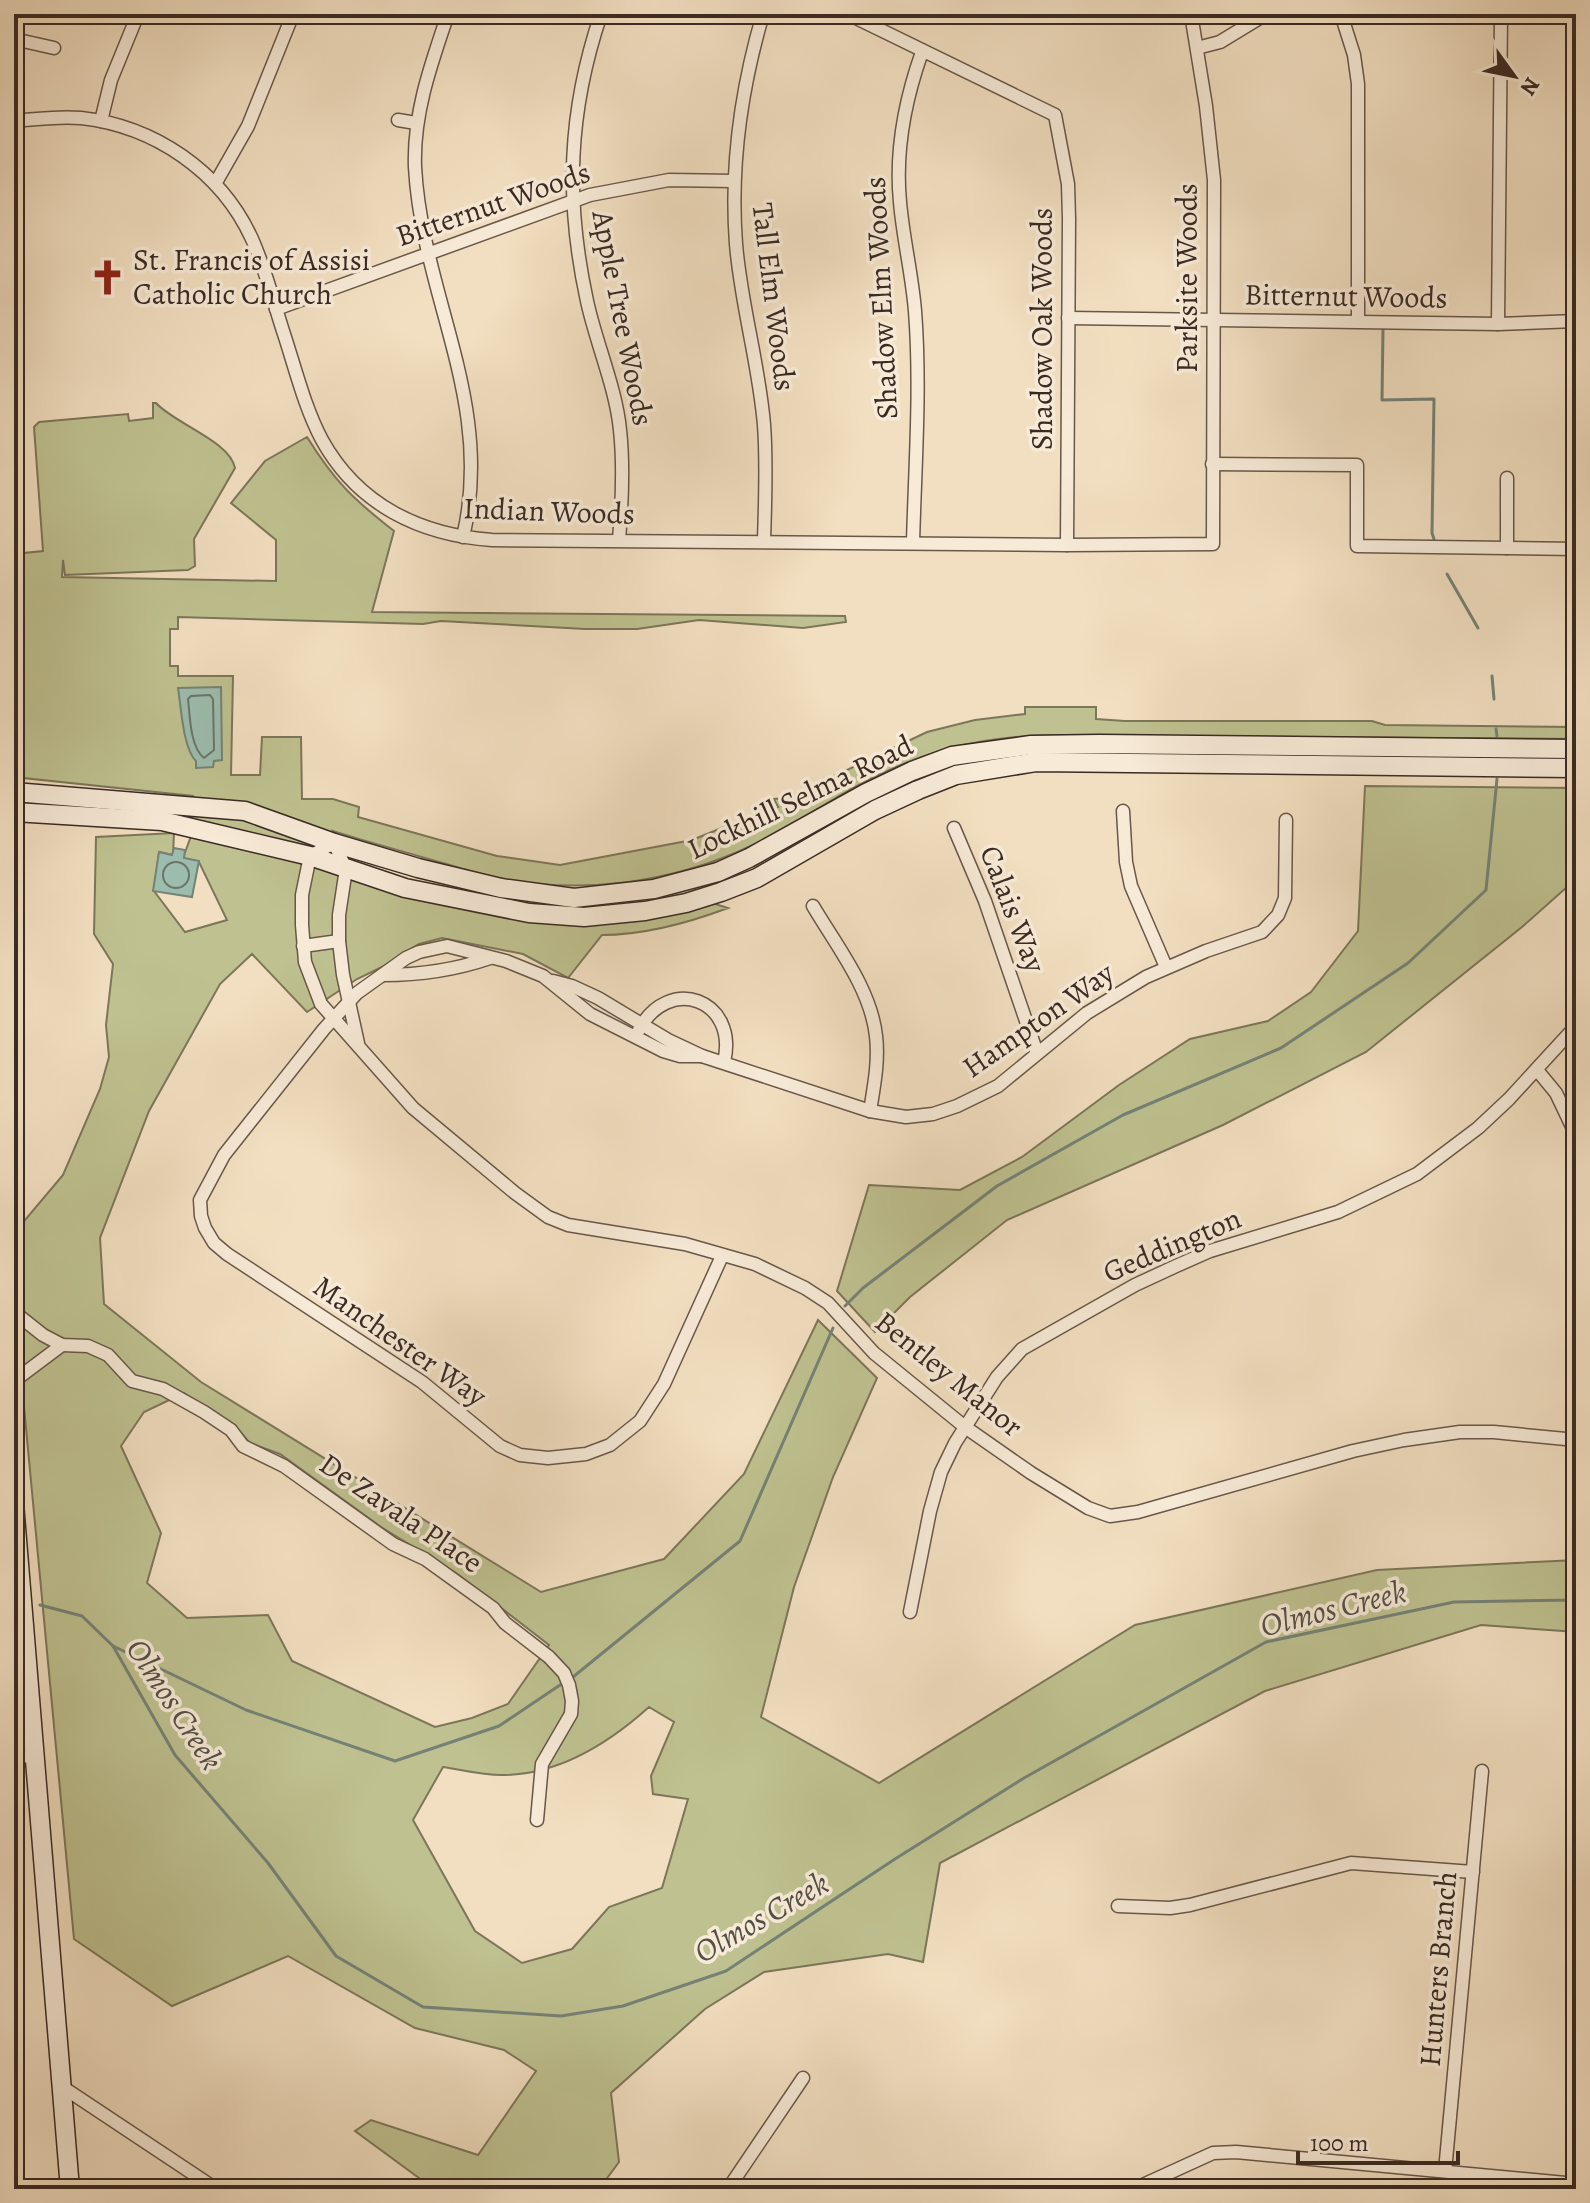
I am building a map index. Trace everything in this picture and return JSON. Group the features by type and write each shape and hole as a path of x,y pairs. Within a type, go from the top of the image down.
{"main road":[{"name":"Lockhill Selma Road","path":"14,792 245,811 378,857 501,888 574,898 689,882 718,872 912,771 952,756 1008,747 1031,745 1284,755 1556,758 1576,749"},
{"name":"Lockhill Selma Road","path":"14,812 162,821 310,856 405,888 516,911 584,917 686,903 757,878 875,810 956,775 1036,762 1284,755"},
{"name":"Lockhill Selma Road","path":"1556,758 1576,768"},
{"path":"14,1503 70,2189"}],"street":[{"path":"101,121 111,80 138,14"},
{"path":"215,184 248,126 293,14"},
{"path":"448,14 429,70 416,123 415,165 418,201 461,374 470,428 470,499 463,537"},
{"name":"Apple Tree Woods","path":"601,14 574,124 571,170 587,302 620,430 619,540"},
{"name":"Tall Elm Woods","path":"763,14 750,57 741,107 734,181 736,244 763,422 764,541"},
{"path":"848,14 922,52"},
{"name":"Parksite Woods","path":"1191,14 1213,165 1213,544"},
{"path":"1197,48 1220,42 1266,14"},
{"path":"1341,14 1354,55 1358,84 1358,321"},
{"path":"1498,324 1501,14"},
{"path":"14,39 54,48"},
{"name":"Shadow Oak Woods","path":"922,52 1055,115 1068,184 1067,545"},
{"name":"Shadow Elm Woods","path":"913,543 917,354 915,309 899,198 899,160 910,88 922,52"},
{"name":"Indian Woods","path":"14,121 58,117 101,121 124,127 165,145 193,163 215,184 235,209 251,238 314,422 340,466 361,489 394,514 432,531 492,540 1213,544"},
{"path":"398,120 416,123"},
{"name":"Bitternut Woods","path":"276,309 574,199 669,180 734,181"},
{"name":"Bitternut Woods","path":"1068,318 1498,324 1576,321"},
{"path":"1212,464 1357,465 1357,546 1576,549"},
{"path":"1507,478 1507,548"},
{"path":"866,793 875,810"},
{"path":"1123,811 1126,862 1131,886 1166,967"},
{"name":"Hampton Way","path":"333,1020 349,1001 406,958 432,948 467,949 585,992 702,1056 870,1111 906,1117 933,1114 998,1086 1087,1013 1166,967 1250,937 1272,924 1285,898 1286,820"},
{"name":"Calais Way","path":"954,828 985,901 1037,1053"},
{"path":"310,856 334,843 346,869"},
{"name":"Bentley Manor","path":"310,856 302,895 303,946 311,983 333,1020 358,1043 384,1078 413,1108 548,1217 589,1230 653,1237 755,1264 817,1295 843,1317 874,1353 965,1427 1088,1508 1110,1516 1138,1512 1353,1451 1460,1432 1576,1440"},
{"name":"Bentley Manor","path":"346,869 339,915 339,941 358,1043"},
{"path":"813,906 860,988 874,1020 877,1066 870,1111"},
{"path":"303,946 339,941"},
{"path":"383,975 429,973 468,966 490,958"},
{"name":"Hampton Way","path":"551,981 590,1014 635,1037 680,1056 702,1056"},
{"path":"635,1037 642,1024 662,1003 682,999 700,1002 722,1022 727,1048 724,1062"},
{"name":"Manchester Way","path":"333,1020 224,1155 200,1200 205,1228 214,1243 227,1254 422,1382 500,1446 520,1455 567,1458 610,1445 622,1437 640,1421 664,1384 722,1256"},
{"name":"Geddington","path":"910,1612 941,1472 965,1427 1009,1361 1037,1339 1176,1266 1210,1251 1338,1212 1399,1183 1458,1145 1537,1070 1576,1026"},
{"path":"1537,1070 1556,1093 1576,1135"},
{"name":"De Zavala Place","path":"14,1312 43,1335 62,1345 88,1346 108,1355 132,1381 163,1389 204,1412 231,1430 243,1446 284,1466 393,1544 425,1559 459,1581 549,1657 564,1673 572,1701 571,1714 562,1732 544,1755 537,1820"},
{"path":"14,1381 62,1345"},
{"path":"14,1757 35,1756"},
{"name":"Hunters Branch","path":"1445,2171 1482,1771"},
{"path":"1118,1906 1170,1908 1190,1905 1351,1863 1473,1872"},
{"path":"728,2189 803,2078"},
{"path":"61,2086 216,2189"},
{"path":"1134,2189 1213,2153 1236,2152 1576,2184"}],"green space":[{"path":"153,403 156,403 223,449 235,468 194,539 195,566 188,570 65,575 63,560 62,577 276,581 276,540 231,503 265,461 307,437 346,489 394,531 372,612 845,616 846,622 803,628 699,620 637,629 441,621 423,624 178,617 178,629 170,629 170,666 178,666 178,676 233,676 231,775 260,775 262,737 301,737 302,799 333,799 359,807 358,817 497,856 560,865 692,840 744,819 748,824 778,807 774,799 788,798 927,732 975,720 1025,714 1025,707 1096,707 1096,719 1125,721 1372,721 1385,725 1576,727 1576,739 1060,735 975,742 898,766 763,840 721,859 658,877 594,885 529,883 497,878 333,831 358,879 498,914 709,902 728,908 666,927 602,935 568,978 523,954 442,938 419,944 307,1012 252,954 220,984 149,1111 100,1238 104,1304 201,1382 541,1592 664,1559 744,1474 818,1320 877,1378 833,1477 794,1587 761,1717 879,1783 1135,1625 1377,1570 1576,1560 1576,1632 1481,1625 1265,1691 940,1863 923,1962 888,1954 764,1972 705,2009 611,2093 619,2162 599,2189 434,2189 355,2131 371,2120 478,2155 536,2071 504,2050 415,2028 288,1956 172,2006 74,1939 14,1300 14,1233 63,1175 100,1089 109,1057 106,1025 113,964 94,934 96,837 174,833 173,855 159,852 154,891 185,932 227,920 199,862 183,858 191,836 193,796 14,777 14,554 43,551 34,427 39,422 128,414 129,421 153,418","holes":["184,1393 238,1430 250,1443 280,1454 381,1527 456,1573 549,1645 508,1704 472,1718 435,1727 292,1661 268,1615 187,1618 147,1583 161,1533 121,1446 144,1412","649,1707 674,1722 651,1776 653,1794 688,1799 662,1888 609,1907 572,1949 522,1963 475,1931 413,1820 443,1767 497,1775 546,1769 565,1763 601,1744"]},
{"path":"1365,786 1576,788 1576,879 1522,927 1366,1052 1223,1125 1007,1220 910,1297 875,1332 837,1291 869,1185 960,1190 1022,1157 1119,1085 1190,1039 1268,1021 1311,992 1358,931"}],"water":[{"path":"221,687 222,760 214,761 213,767 196,768 185,737 178,688"},
{"path":"174,848 185,850 184,858 199,861 192,897 153,891 159,852 172,855"}],"waterway":[{"path":"1383,329 1382,400 1434,399 1434,539"},
{"path":"1447,574 1478,628"},
{"path":"1492,676 1494,699"},
{"path":"1496,729 1497,736"},
{"path":"845,1306 863,1288 997,1186 1123,1115 1281,1048 1408,963 1486,890 1497,779"},
{"path":"573,1677 740,1541 833,1328"},
{"name":"Olmos Creek","path":"40,1605 82,1616 113,1646 175,1755 268,1863 336,1956 423,2007 561,2016 623,2006 726,1971 1024,1778 1266,1642 1454,1602 1576,1600"},
{"path":"113,1646 246,1710 395,1761 499,1726 560,1685"}],"place":[{"name":"St. Francis of Assisi Catholic Church","path":"107,277"}]}
